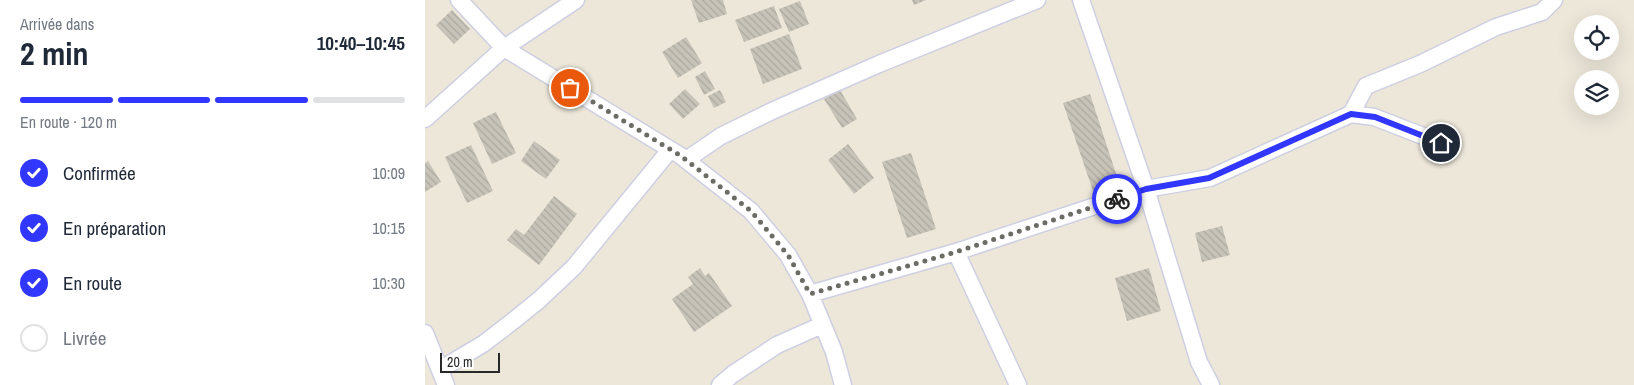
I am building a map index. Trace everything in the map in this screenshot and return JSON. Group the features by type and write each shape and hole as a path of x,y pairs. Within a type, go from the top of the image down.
{"street":[{"path":"459,0 504,48 686,160 751,211 788,255 810,294 834,352 843,385"},
{"path":"425,119 504,48 576,0"},
{"path":"686,160 721,136 772,111 879,64 1037,0"},
{"path":"1081,0 1146,189 1199,362 1211,385"},
{"path":"1351,114 1366,86 1420,64 1496,27 1542,12 1554,0"},
{"path":"810,294 956,252 1146,189 1209,178 1351,114 1375,117 1441,143"},
{"path":"441,369 483,344 539,300 574,267 669,150"},
{"path":"956,252 1018,385"},
{"path":"720,385 777,346 822,325"},
{"path":"425,333 446,385"}],"building":[{"path":"691,0 723,0 727,14 699,23"},
{"path":"912,0 926,0 914,5"},
{"path":"800,1 809,24 789,32 779,9"},
{"path":"774,6 782,28 744,42 735,20"},
{"path":"452,10 470,29 454,44 436,25"},
{"path":"789,34 802,69 763,84 750,49"},
{"path":"686,37 702,63 678,78 662,52"},
{"path":"705,71 715,89 704,95 695,77"},
{"path":"685,89 700,104 683,119 669,104"},
{"path":"720,90 726,102 714,108 708,96"},
{"path":"840,90 857,119 842,128 824,99"},
{"path":"1090,94 1119,183 1093,191 1063,103"},
{"path":"496,112 516,153 492,164 473,123"},
{"path":"534,141 560,160 546,179 521,161"},
{"path":"848,144 874,178 854,194 828,160"},
{"path":"471,145 493,191 467,203 445,157"},
{"path":"911,153 936,229 907,238 882,162"},
{"path":"428,161 441,182 425,192 425,163"},
{"path":"554,196 577,214 539,265 507,240 516,229 524,235"},
{"path":"1222,226 1230,255 1202,262 1195,233"},
{"path":"700,268 705,276 709,273 732,306 694,332 672,299 693,284 688,277"},
{"path":"1149,268 1161,311 1127,321 1115,278"}],"way so far":[{"path":"570,88 681,156 751,211 788,255 810,294 956,252 1117,199"}],"route":[{"path":"1117,199 1146,189 1209,178 1351,114 1375,117 1441,143"}]}
